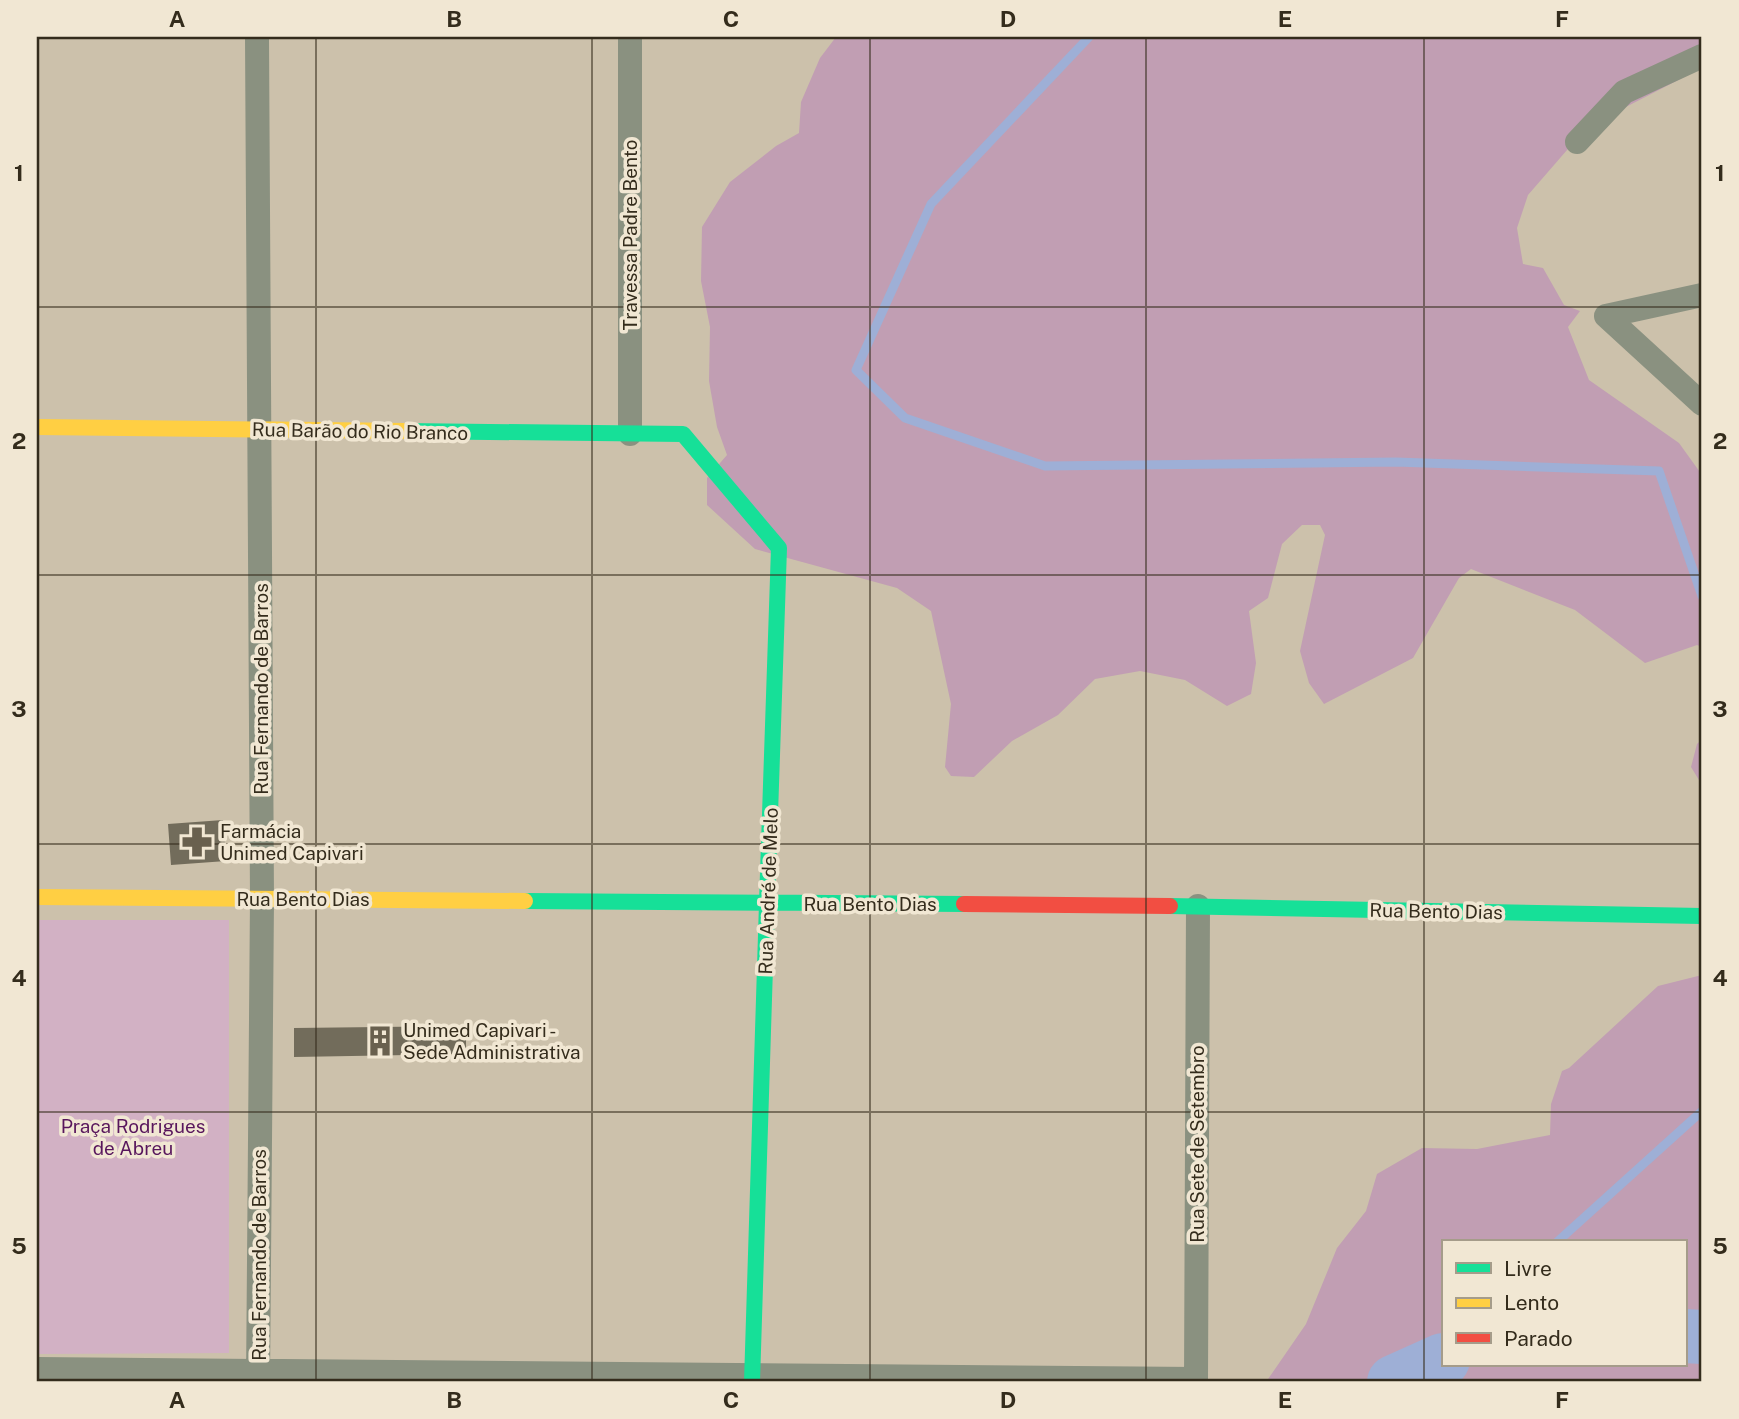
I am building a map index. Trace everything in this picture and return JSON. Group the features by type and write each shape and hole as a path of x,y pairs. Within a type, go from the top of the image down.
{"main road":[{"name":"Rua Barão do Rio Branco","path":"37,427 683,434"},
{"name":"Rua André de Melo","path":"683,434 779,548 752,1379"},
{"name":"Rua Bento Dias","path":"37,897 1198,906 1702,916"}],"street":[{"name":"Rua Fernando de Barros","path":"257,37 262,899 258,1377"},
{"name":"Travessa Padre Bento","path":"630,37 630,434"},
{"path":"1577,142 1624,92 1702,56"},
{"path":"1702,295 1606,316 1702,404"},
{"name":"Rua Sete de Setembro","path":"1196,1381 1198,906"},
{"path":"37,1369 258,1377 1196,1381"}],"green space":[{"name":"Praça Rodrigues de Abreu","path":"37,920 229,920 229,1353 37,1354"}],"shaded area":[{"path":"836,37 1702,37 1702,65 1688,75 1587,127 1528,195 1517,228 1523,264 1543,268 1564,305 1580,311 1568,327 1589,380 1679,443 1702,475 1702,647 1697,645 1645,663 1575,610 1471,569 1459,578 1413,658 1324,704 1309,683 1300,651 1325,535 1320,525 1302,525 1282,544 1268,598 1249,611 1256,663 1251,694 1227,706 1185,680 1140,671 1095,679 1058,715 1012,741 974,777 951,776 945,767 951,704 931,611 897,588 755,549 707,505 707,478 727,455 717,427 709,381 710,327 701,281 702,227 730,182 776,146 799,133 801,102 820,58"},
{"path":"1702,739 1702,785 1691,767 1697,744"},
{"path":"1702,975 1702,1382 1266,1382 1306,1324 1337,1248 1366,1211 1377,1174 1422,1148 1477,1149 1550,1135 1551,1104 1562,1071 1569,1068 1658,986"}],"building":[{"name":"Farmácia Unimed Capivari","path":"223,820 226,861 171,865 168,824"},
{"name":"Unimed Capivari - Sede Administrativa","path":"466,1026 466,1054 294,1057 294,1028"}],"waterway":[{"path":"1089,37 931,204 856,370 905,418 1045,466 1396,462 1659,471 1702,596"},
{"path":"1559,1240 1702,1111"},
{"path":"1686,1336 1702,1337"},
{"path":"1410,1375 1442,1346"},
{"path":"1394,1382 1442,1360"}],"traffic: fast":[{"path":"405,431 683,434 779,548 767,903"},
{"path":"525,901 964,904"},
{"path":"752,1382 767,903"},
{"path":"1170,906 1702,916"}],"traffic: slow":[{"path":"37,427 405,431"},
{"path":"37,897 525,901"}],"traffic: jam":[{"path":"964,904 1170,906"}],"place":[{"name":"Farmácia Unimed Capivari","path":"197,842"},
{"name":"Unimed Capivari - Sede Administrativa","path":"380,1041"}]}
